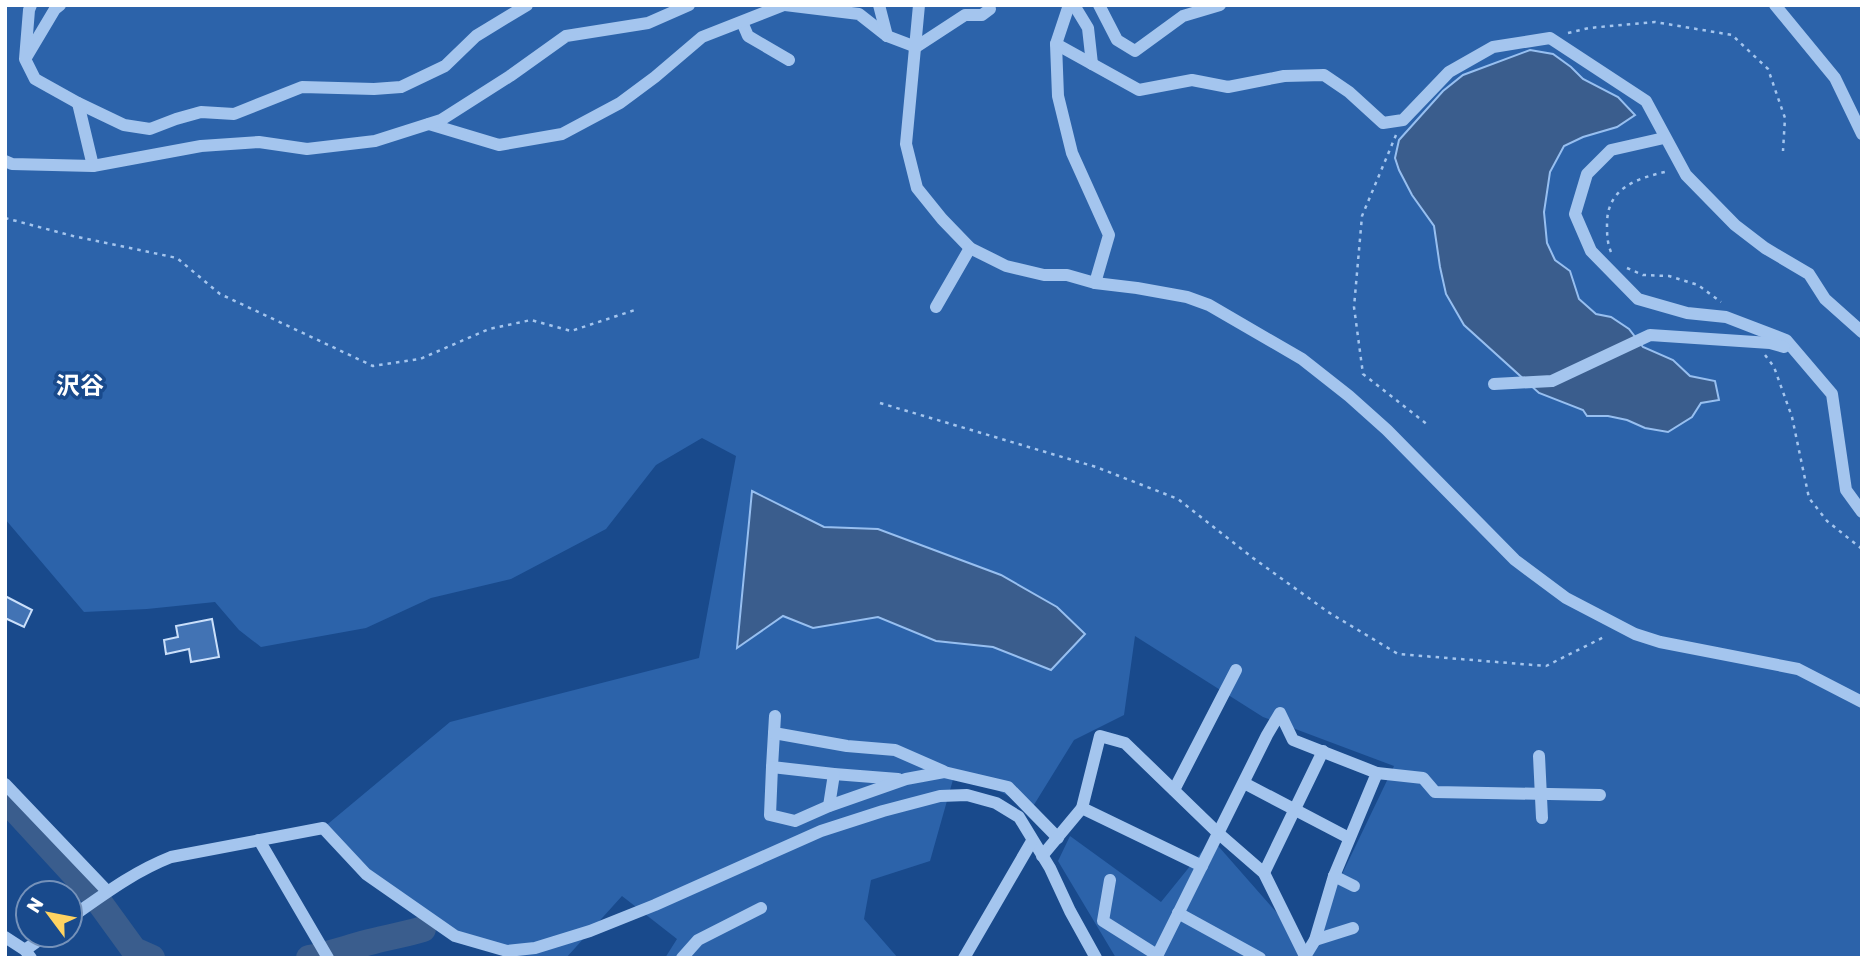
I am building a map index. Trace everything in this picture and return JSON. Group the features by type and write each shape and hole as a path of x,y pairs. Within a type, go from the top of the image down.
{"street":[{"path":"31,5 25,59 35,79 124,125 149,129 201,112 234,114 302,87 401,87 444,66 476,36 527,5"},
{"path":"25,59 60,5"},
{"path":"5,161 12,164 93,166 201,146 259,142 307,149 375,141 441,120 566,36 648,23 689,5"},
{"path":"429,123 499,145 562,134 620,103 702,37 785,5 864,10 887,36 916,47"},
{"path":"879,5 887,36"},
{"path":"919,5 906,145 917,188 970,248 1006,266 1044,275 1067,275 1095,284 1187,297 1209,305 1301,359 1349,396 1388,430 1516,560 1566,598 1635,635 1798,669 1862,702"},
{"path":"1072,5 1056,44 1058,96 1072,153 1109,235 1095,284"},
{"path":"1072,5 1088,28 1092,64"},
{"path":"1099,5 1117,40 1135,51 1183,16 1220,5"},
{"path":"1174,5 1183,16"},
{"path":"1775,5 1835,78 1862,134"},
{"path":"916,47 965,15 982,15 990,9"},
{"path":"742,22 748,36 789,60"},
{"path":"1056,44 1139,90 1192,80 1228,87 1283,76 1324,75 1349,92 1383,123 1403,120 1449,72 1493,47 1550,38 1646,101 1686,175 1735,225 1765,248 1809,274 1825,299 1862,332"},
{"path":"78,103 93,166"},
{"path":"1664,138 1611,149 1587,174 1575,214 1591,251 1638,299 1687,313 1726,317 1786,340 1832,394 1846,490 1862,512"},
{"path":"936,307 970,248"},
{"path":"1494,384 1552,381 1650,335 1770,343 1795,350"},
{"path":"1174,790 1236,670"},
{"path":"1110,880 1104,921 1156,957 1280,713 1293,740 1377,772 1423,778 1436,792 1600,795"},
{"path":"775,716 770,815 795,821 906,779 944,772"},
{"path":"774,733 847,746 895,750 944,772 1008,787 1058,838"},
{"path":"1042,856 1082,808 1100,736 1125,743 1218,833 1264,873 1305,957"},
{"path":"1264,873 1323,751"},
{"path":"1539,756 1542,818"},
{"path":"772,767 906,779"},
{"path":"1305,957 1315,940 1334,876 1377,772"},
{"path":"830,806 834,774"},
{"path":"1244,783 1349,838"},
{"path":"5,784 107,891"},
{"path":"84,908 150,865 171,857 323,828 366,874 455,936 508,951 535,948 590,931 655,905 821,831 940,796 967,795 996,803 1019,817 1096,958"},
{"path":"1082,808 1202,866"},
{"path":"259,840 328,958"},
{"path":"964,958 1032,841"},
{"path":"1334,876 1354,886"},
{"path":"682,958 698,940 761,908"},
{"path":"1178,913 1260,958"},
{"path":"1315,940 1353,928"},
{"path":"5,937 28,954"}],"path":[{"path":"1550,38 1589,28 1655,22 1732,35 1768,69 1785,118 1783,151"},
{"path":"1403,120 1362,216 1354,307 1363,374 1428,425"},
{"path":"5,218 73,236 177,258 220,294 373,366 420,359 489,329 531,320 571,331 638,309"},
{"path":"880,403 1096,467 1178,499 1328,612 1398,654 1546,666 1621,628"}],"shaded area":[{"path":"5,5 1862,5 1862,958 1116,958 1058,861 1070,836 1161,902 1212,839 1307,947 1394,766 1263,717 1135,636 1124,715 1074,740 1032,808 956,769 930,861 871,880 864,919 898,958 665,958 677,939 622,896 566,958 525,958 455,936 405,902 323,828 450,722 699,658 736,456 702,438 656,465 606,529 511,579 431,598 366,628 261,647 239,630 215,602 84,612 5,519"},
{"path":"1530,50 1553,54 1583,79 1618,97 1635,115 1617,127 1564,146 1550,172 1544,212 1547,243 1555,260 1570,271 1579,299 1596,314 1611,317 1629,329 1643,347 1673,360 1690,376 1715,381 1719,400 1701,403 1692,417 1668,432 1608,416 1587,416 1583,410 1539,393 1464,325 1446,294 1434,226 1412,195 1399,170 1395,158 1399,140 1443,91 1463,75"},
{"path":"752,491 824,527 878,529 1001,575 1057,607 1085,634 1051,670 993,647 936,641 878,617 813,628 783,616 737,648"}],"building":[{"path":"5,596 32,610 24,627 5,618"},
{"path":"212,619 219,657 191,662 189,649 166,654 164,640 178,637 176,626"}],"waterway":[{"path":"5,799 97,899 134,950 152,958"},
{"path":"309,958 423,929"},
{"path":"134,950 139,958"}],"district":[{"name":"沢谷","path":"80,386"}]}
